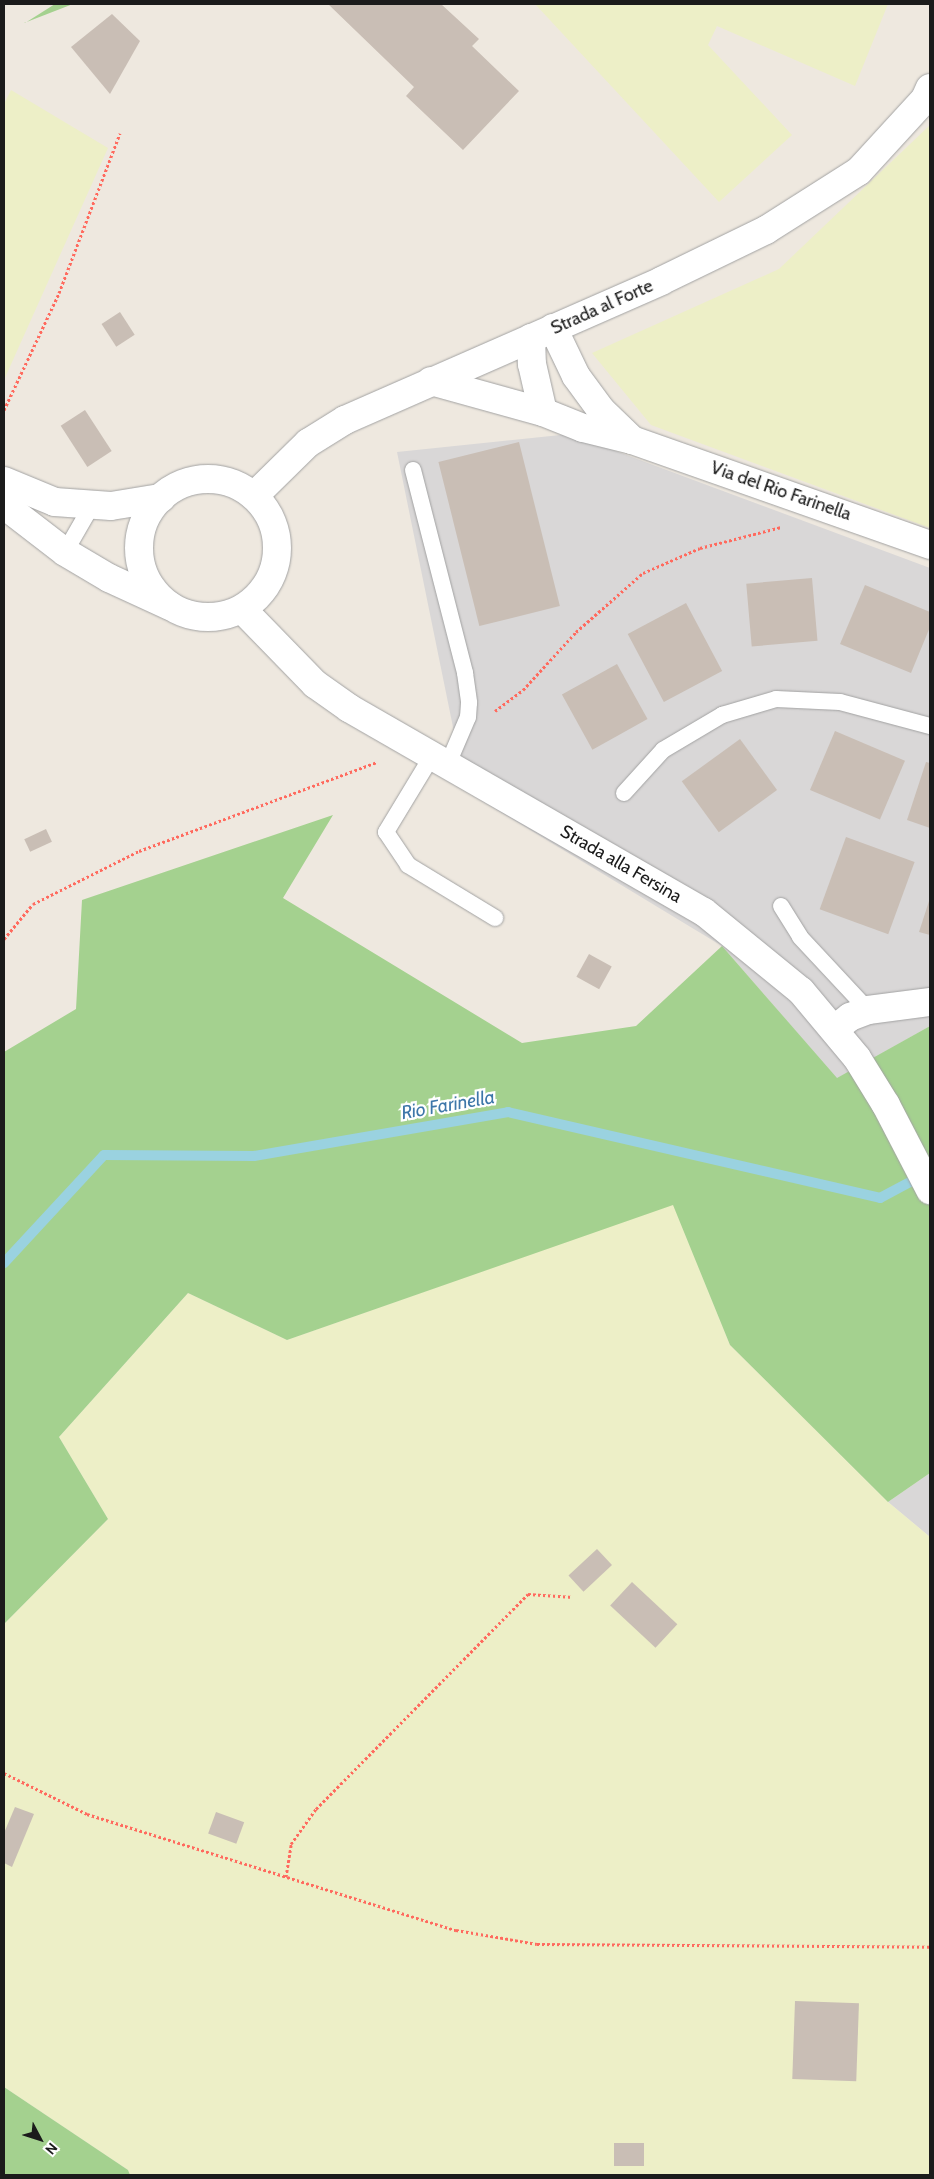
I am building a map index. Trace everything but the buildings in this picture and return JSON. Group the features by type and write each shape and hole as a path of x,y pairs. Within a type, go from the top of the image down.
{"street":[{"name":"Strada al Forte","path":"254,496 315,438 345,420 542,333 766,230 859,170 925,98 930,88"},
{"path":"542,333 532,364 543,412"},
{"name":"Via del Rio Farinella","path":"542,333 601,410 632,440"},
{"name":"Via del Rio Farinella","path":"431,381 543,412 583,428 632,440 930,545"},
{"path":"4,505 65,552 109,578 186,614 205,618 242,609 262,592 275,569 278,542 271,517 254,496 232,483 207,479 182,484 160,498 148,515 143,527 140,555 144,575 155,593 170,606"},
{"path":"4,482 55,502 111,506 160,498"},
{"name":"Strada alla Fersina","path":"242,609 315,684 398,736 704,912 801,990 835,1029 886,1105 930,1190"},
{"path":"835,1029 850,1017 868,1010 930,1002"}],"lane":[{"path":"413,470 465,673 468,717 440,760 386,832 408,865 495,918"},
{"path":"65,552 92,505"},
{"path":"624,793 663,750 722,715 776,699 840,702 930,726"},
{"path":"781,906 800,936 868,1010"}],"path":[{"path":"4,410 59,293 120,132"},
{"path":"468,717 503,708 576,632 643,573 700,548 789,525"},
{"path":"4,939 33,904 139,851 356,772 382,759 398,736"},
{"path":"286,1877 291,1844 316,1809 528,1594 573,1597"},
{"path":"4,1773 87,1814 456,1930 537,1944 930,1947"}],"shaded area":[{"path":"570,434 930,568 930,1026 837,1079 722,946 466,791 397,452"},
{"path":"930,1473 930,1537 888,1502"}],"green space":[{"path":"55,4 73,4 27,22"},
{"path":"535,4 888,4 855,86 717,26 708,45 792,135 719,202"},
{"path":"11,90 108,148 4,380 4,104"},
{"path":"930,125 930,528 651,425 592,353 779,269"},
{"path":"333,815 283,898 522,1043 636,1026 722,946 837,1078 930,1026 930,1473 888,1502 730,1345 673,1205 287,1340 188,1293 59,1437 108,1519 4,1624 4,1052 76,1009 82,900"},
{"path":"673,1204 730,1345 888,1502 930,1537 930,2175 130,2175 128,2170 4,2087 4,1624 108,1519 59,1437 188,1293 287,1340"},
{"path":"4,2087 128,2170 130,2175 4,2175"}],"waterway":[{"name":"Rio Farinella","path":"4,1263 104,1155 254,1156 508,1112 880,1198 921,1176"}]}
